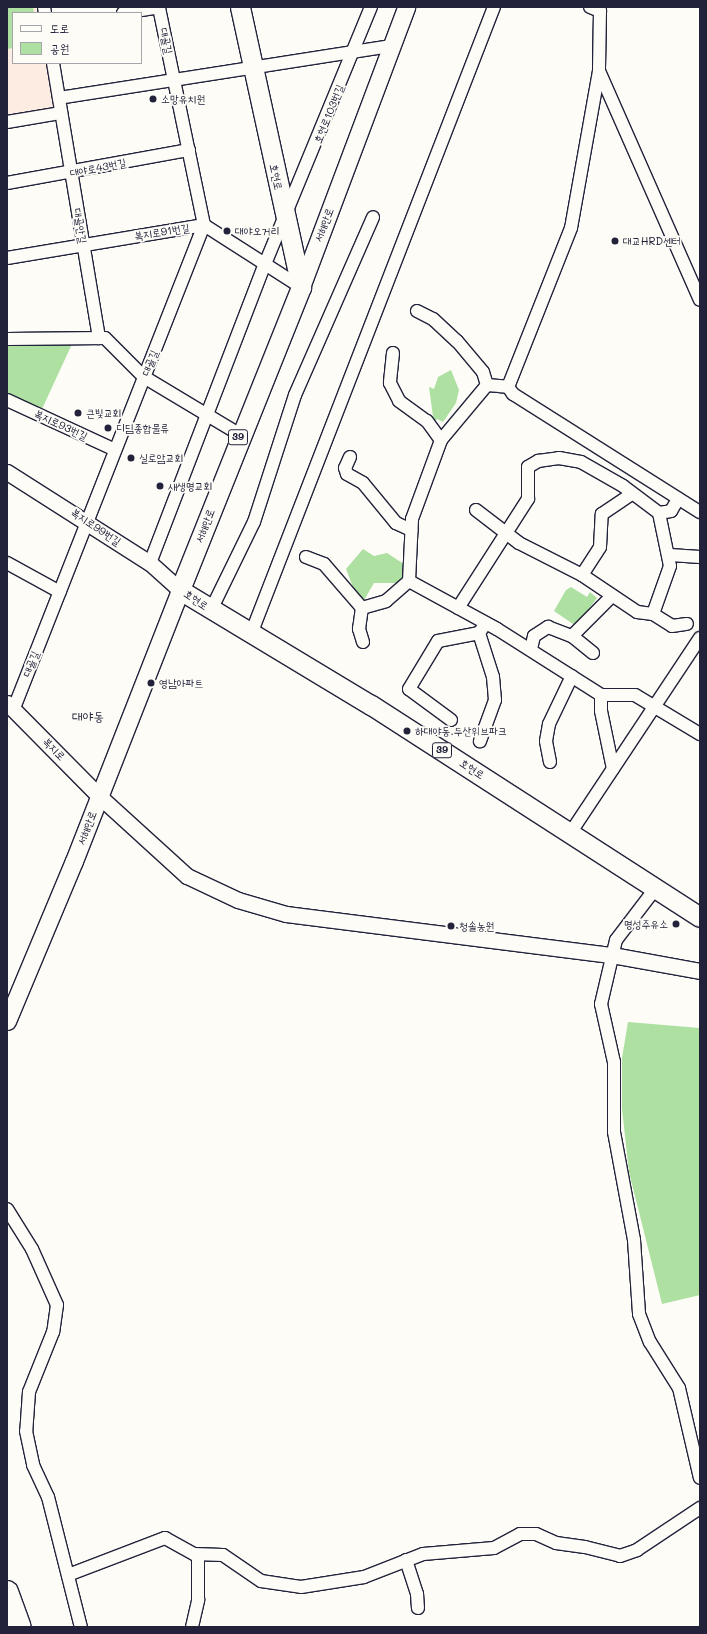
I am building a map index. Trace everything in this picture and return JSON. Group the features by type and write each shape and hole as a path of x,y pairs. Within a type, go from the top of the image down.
{"highway":[{"path":"7,1592 20,1627"}],"main road":[{"name":"호현로","path":"240,7 301,287"},
{"name":"서해안로","path":"7,1020 99,796 180,590 239,434 301,287 406,7"},
{"name":"호현로","path":"180,590 210,610 377,709 571,832 655,889 700,917"}],"street":[{"name":"대골길","path":"10,706 89,522 115,450 204,225 159,7 129,12"},
{"name":"호현로103번길","path":"150,563 265,264 286,221 371,7"},
{"path":"251,634 494,7"},
{"path":"508,387 571,228 599,71 600,11 590,7"},
{"path":"59,98 253,66 392,46"},
{"name":"대골안길","path":"53,64 100,338"},
{"path":"599,71 700,300"},
{"path":"7,122 61,113"},
{"name":"대야로43번길","path":"7,183 71,173 189,150"},
{"path":"210,610 254,522 294,395 373,217"},
{"name":"복지로91번길","path":"7,258 204,225 301,287"},
{"path":"417,311 433,319 457,341 483,372 487,385"},
{"path":"7,339 105,338 144,376 239,434"},
{"path":"393,353 390,383 399,402 427,421 441,440"},
{"path":"487,385 508,387 513,394 700,512"},
{"path":"362,608 386,601 410,581 411,530 441,440 487,385"},
{"name":"복지로93번길","path":"7,400 115,450"},
{"path":"350,457 345,468 347,474 363,482 396,523 411,530"},
{"path":"458,608 507,534 528,498 528,467 538,460 559,458 581,462 659,513 670,555 662,594 653,614"},
{"name":"복지로99번길","path":"7,472 89,522 150,563 180,590"},
{"path":"582,575 600,548 602,514 632,494"},
{"path":"659,513 671,511 678,499"},
{"path":"476,510 495,521 507,534 582,575 611,597 637,612 653,614 672,626 687,624"},
{"path":"670,555 700,557"},
{"path":"306,556 324,564 362,608 359,629 363,642"},
{"path":"7,563 60,592"},
{"path":"410,581 458,608 483,628 531,649 601,695 635,695 655,705 700,734"},
{"path":"572,636 611,597"},
{"path":"531,649 534,636 548,627 572,636 593,653"},
{"path":"451,720 409,689 438,641 483,628"},
{"path":"480,741 494,700 493,677 483,628"},
{"path":"571,832 700,638"},
{"path":"550,762 546,741 549,724 572,676"},
{"path":"601,695 601,711 613,769"},
{"name":"복지로","path":"10,706 99,796 187,876 238,900 286,914 612,955 700,971"},
{"path":"655,889 616,940 600,1004 614,1062 614,1132 634,1240 639,1310 650,1342 680,1388 700,1478"},
{"path":"7,1209 32,1249 57,1305 53,1332 28,1392 25,1419 30,1456 48,1498 81,1627"},
{"path":"68,1575 161,1538 173,1541 198,1555 223,1556 261,1581 301,1587 364,1577 406,1560 437,1551 494,1548 520,1534 530,1533 556,1543 585,1546 620,1556 637,1550 700,1508"},
{"path":"192,1627 198,1600 198,1555"},
{"path":"406,1560 417,1594 418,1608"}],"shaded area":[{"path":"7,7 38,7 39,12 12,12 12,64 48,64 56,110 7,118"}],"green space":[{"path":"7,7 33,7 34,12 12,12 12,48 7,49"},
{"path":"7,341 72,344 42,409 7,395"},
{"path":"451,370 459,390 456,403 443,422 437,419 434,424 429,387 434,389 438,377"},
{"path":"363,549 374,556 387,553 407,566 403,583 374,583 363,602 356,595 346,569"},
{"path":"571,587 587,597 590,592 597,598 576,626 554,611 566,590"},
{"path":"628,1022 700,1028 700,1295 662,1304 629,1172 622,1109 622,1058"}],"place":[{"name":"소망유치원","path":"153,99"},
{"name":"대야오거리","path":"227,231"},
{"name":"대교HRD센터","path":"615,241"},
{"name":"큰빛교회","path":"78,413"},
{"name":"디딤종합물류","path":"108,428"},
{"name":"실로암교회","path":"131,458"},
{"name":"새생명교회","path":"160,486"},
{"name":"영남아파트","path":"151,683"},
{"name":"하대야동.두산위브파크","path":"407,731"},
{"name":"명성주유소","path":"676,924"},
{"name":"청솔농원","path":"451,926"}],"district":[{"name":"대야동","path":"88,716"}]}
